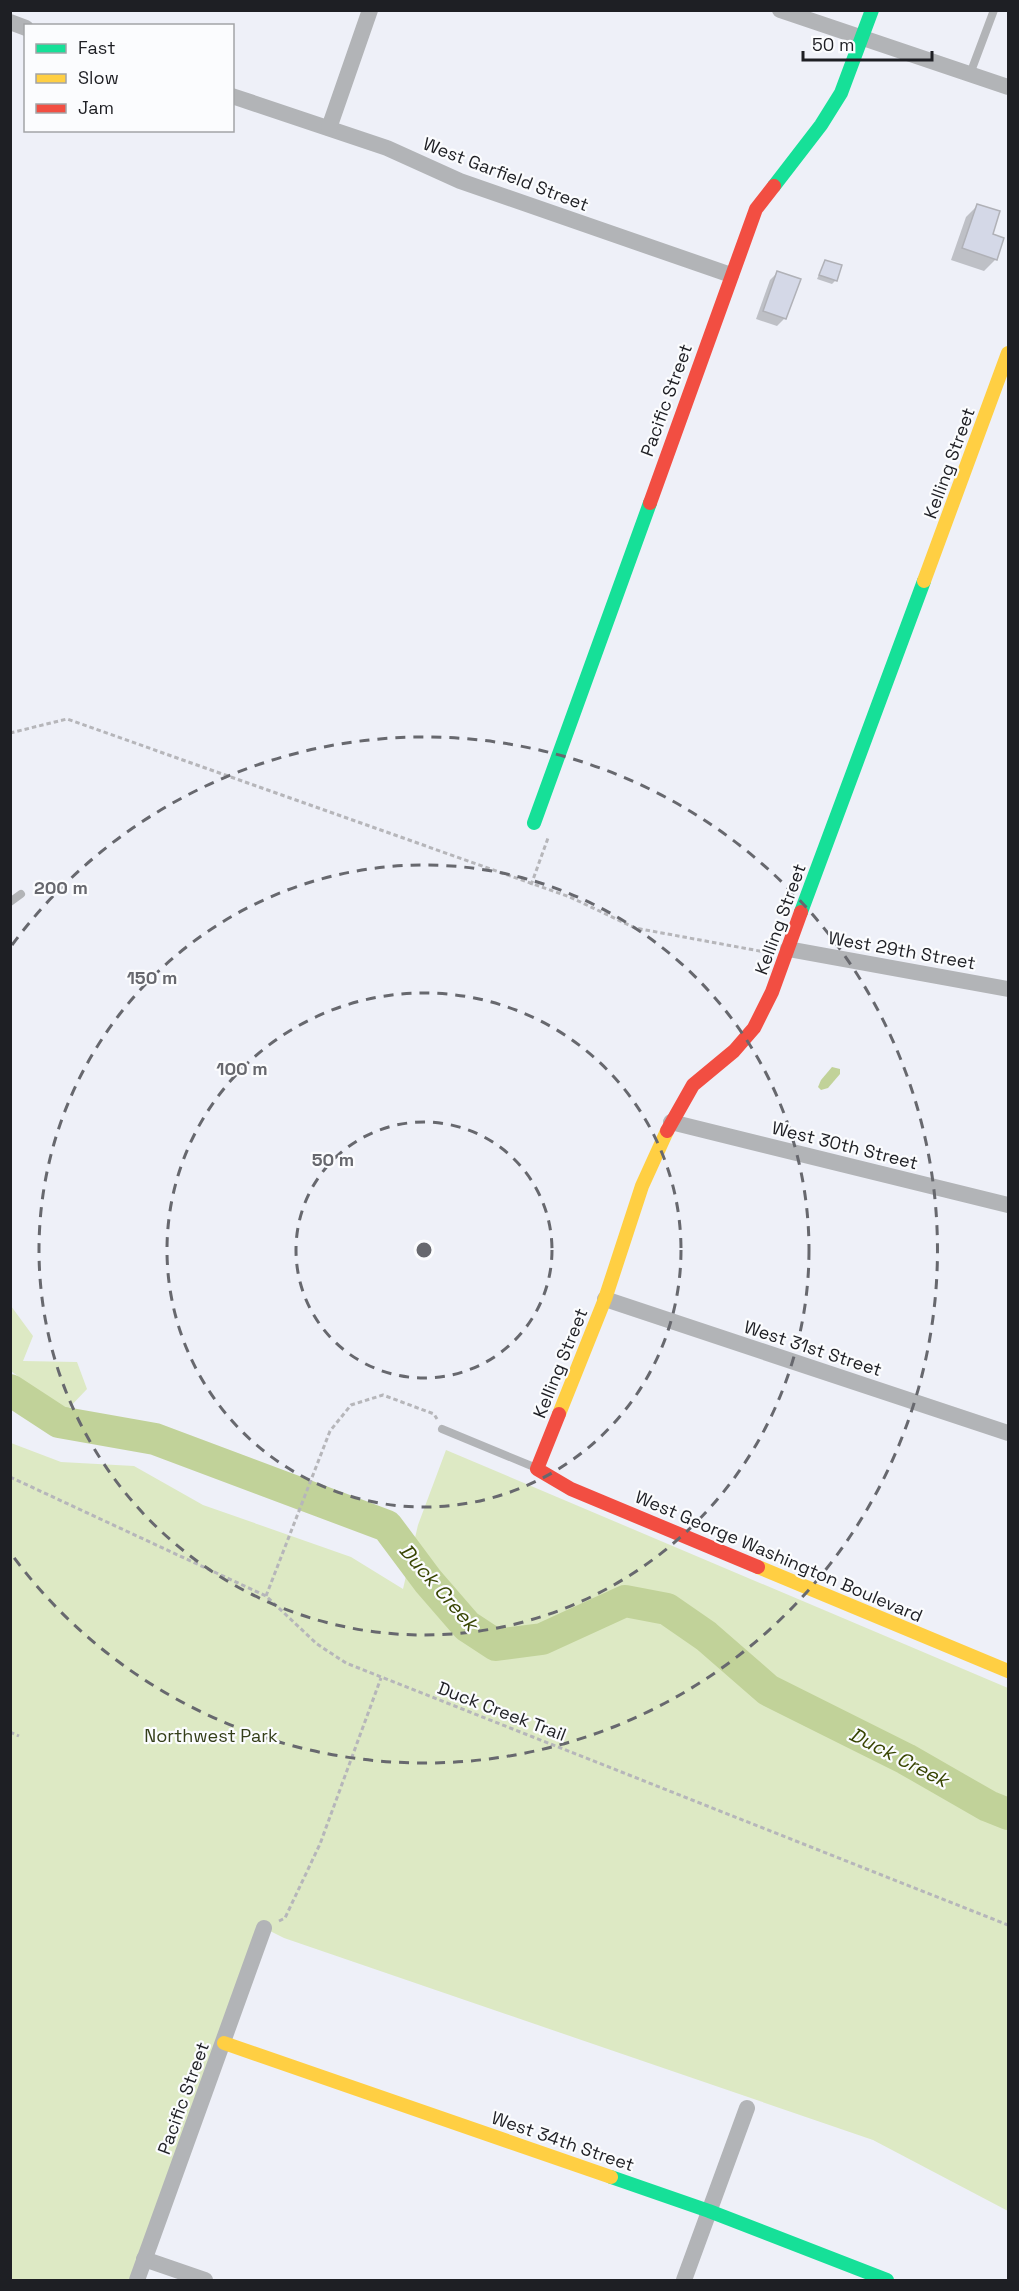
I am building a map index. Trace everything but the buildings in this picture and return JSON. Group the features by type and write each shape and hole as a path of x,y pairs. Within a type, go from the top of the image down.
{"street":[{"path":"329,128 370,10"},
{"path":"780,10 1008,87"},
{"name":"Pacific Street","path":"534,823 756,209 821,125 841,93 872,10"},
{"name":"West Garfield Street","path":"234,97 387,148 460,181 731,275"},
{"name":"Kelling Street","path":"537,1469 605,1299 642,1186 671,1122 693,1085 734,1051 754,1028 772,992 1008,352"},
{"name":"West 29th Street","path":"788,950 1008,989"},
{"name":"West 30th Street","path":"671,1122 1008,1205"},
{"name":"West 31st Street","path":"605,1299 1008,1433"},
{"name":"West George Washington Boulevard","path":"537,1469 571,1489 1008,1671"},
{"name":"Pacific Street","path":"137,2280 264,1928"},
{"name":"West 34th Street","path":"224,2043 709,2211 887,2280"},
{"path":"684,2280 747,2108"},
{"path":"144,2259 205,2280"}],"lane":[{"path":"970,74 994,10"},
{"path":"10,902 21,894"},
{"path":"442,1429 537,1469"}],"path":[{"path":"10,733 67,719 570,897 635,928 773,953 788,950"},
{"path":"531,885 550,834 534,823"},
{"path":"266,1596 330,1431 351,1405 383,1395 434,1414 442,1429"},
{"name":"Duck Creek Trail","path":"10,1477 266,1596 317,1644 346,1663 1008,1925"},
{"path":"264,1928 285,1918 320,1844 381,1678"},
{"path":"10,1732 19,1736"}],"green space":[{"path":"11,1306 33,1336 23,1361 77,1362 87,1389 65,1412 11,1371"},
{"name":"Northwest Park","path":"11,1443 61,1462 134,1466 203,1505 351,1557 403,1589 418,1525 446,1450 1008,1688 1008,2211 873,2140 284,1938 264,1928 137,2280 11,2280"}],"shaded area":[{"path":"832,1067 840,1069 840,1074 828,1088 821,1090 818,1087 821,1080"}],"waterway":[{"name":"Duck Creek","path":"10,1390 59,1422 155,1439 387,1526 428,1581 467,1626 496,1645 542,1639 625,1601 667,1609 706,1636 768,1690 906,1759 988,1806 1008,1814"}],"traffic: fast":[{"path":"774,186 821,125 841,93 872,10"},
{"path":"534,823 650,503"},
{"path":"801,912 924,581"},
{"path":"611,2177 709,2211 887,2280"}],"traffic: slow":[{"path":"924,581 1008,353"},
{"path":"559,1414 605,1299 642,1186 667,1131"},
{"path":"758,1567 1008,1671"},
{"path":"224,2043 611,2177"}],"traffic: jam":[{"path":"650,503 756,209 774,186"},
{"path":"667,1131 693,1085 734,1051 754,1028 772,992 801,912"},
{"path":"559,1414 537,1469 571,1489 758,1567"}]}
